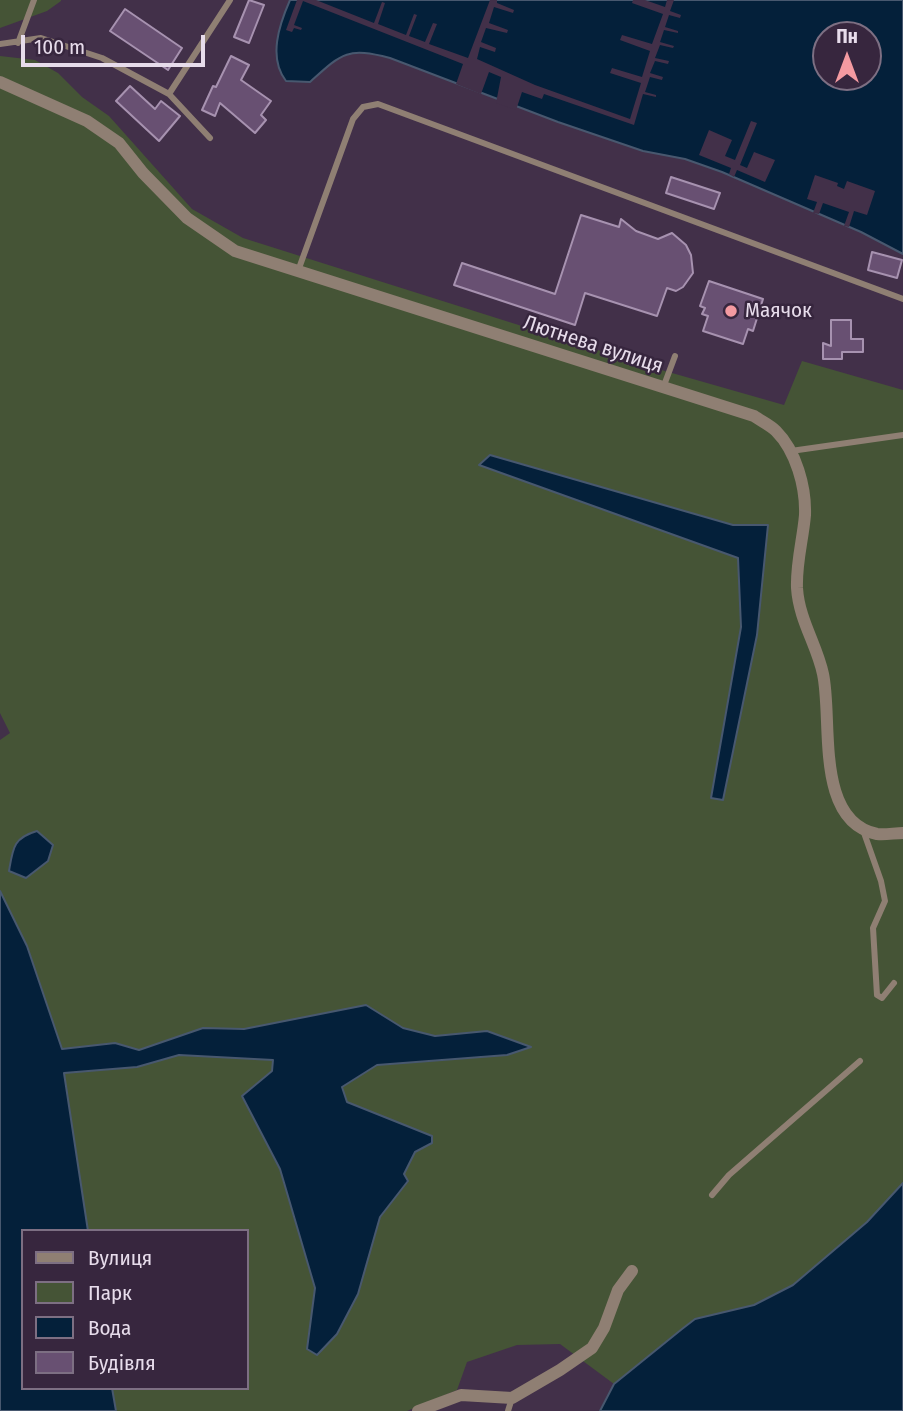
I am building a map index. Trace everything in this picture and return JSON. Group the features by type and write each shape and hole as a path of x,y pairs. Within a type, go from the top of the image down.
{"street":[{"name":"Лютнева вулиця","path":"0,82 87,121 118,143 187,218 234,251 754,416 776,431 791,451 798,470 805,513 797,591 800,610 823,671 829,717 830,772 842,808 851,821 863,829"},
{"path":"863,829 877,834 903,833"},
{"path":"418,1411 461,1395 510,1405 592,1348 604,1328 618,1290 632,1270"}],"lane":[{"path":"18,43 34,0"},
{"path":"169,94 230,0"},
{"path":"0,44 41,38 102,58 169,94 210,138"},
{"path":"298,271 353,118 363,107 378,104 903,299"},
{"path":"663,387 675,356"},
{"path":"791,451 903,435"},
{"path":"863,829 885,901 873,928 877,995 883,998 894,983"},
{"path":"712,1195 729,1175 860,1061"}],"green space":[{"path":"0,0 61,1 47,11 0,28"},
{"path":"0,56 35,60 58,73 82,97 109,116 192,209 243,238 658,369 784,405 802,361 903,390 903,1183 867,1222 793,1285 754,1305 695,1319 614,1384 560,1344 517,1345 467,1362 457,1390 407,1411 116,1411 112,1390 248,1390 248,1229 88,1229 63,1073 137,1067 179,1055 273,1060 272,1071 242,1096 280,1169 315,1289 312,1318 358,1294 380,1217 408,1182 404,1175 415,1152 431,1136 347,1102 342,1087 377,1065 507,1055 487,1031 435,1036 403,1028 366,1005 244,1029 203,1028 139,1050 115,1043 62,1049 27,946 0,891 0,740 10,733 0,713","holes":["490,455 733,525 767,525 757,635 723,800 711,798 741,627 738,558 480,465"]}],"water":[{"path":"290,0 903,0 903,254 861,232 722,172 685,159 643,151 558,122 390,58 354,53 330,64 310,82 286,81 277,62 279,31"},
{"path":"490,455 733,525 768,525 757,635 723,800 711,798 741,627 738,558 479,465"},
{"path":"37,831 53,845 48,861 26,878 9,871 15,845 23,837"},
{"path":"0,891 27,946 62,1049 115,1043 139,1050 203,1028 244,1029 366,1005 403,1028 435,1036 487,1031 531,1047 507,1055 377,1065 342,1087 347,1102 432,1136 432,1143 415,1152 404,1174 408,1181 380,1217 358,1294 337,1334 317,1355 307,1349 315,1288 280,1169 242,1096 272,1071 273,1060 179,1055 137,1067 64,1073 88,1229 21,1229 21,1390 112,1390 116,1411 0,1411"},
{"path":"903,1183 903,1411 600,1411 614,1384 695,1319 754,1305 793,1285 867,1222"}],"pier":[{"path":"297,0 316,0 374,23 382,2 385,3 378,24 406,35 414,14 417,15 409,36 425,42 433,23 437,24 429,44 468,58 490,0 497,0 497,3 514,10 513,13 494,7 489,23 508,30 507,33 486,28 481,42 496,48 495,52 480,47 477,59 535,85 630,119 641,83 610,73 612,68 642,77 650,51 620,40 622,35 652,44 663,14 632,3 633,0 645,0 665,7 667,0 674,0 670,11 681,15 680,18 669,15 665,27 678,33 664,30 660,42 674,46 660,45 655,58 669,61 668,64 655,61 650,73 663,77 662,80 650,77 645,92 656,97 643,94 634,125 544,94 542,99 522,92 516,110 496,103 501,77 489,72 481,94 456,84 463,64 303,1 294,25 302,28 301,30 286,30"},
{"path":"751,121 757,123 740,165 747,168 754,152 775,160 765,182 737,170 734,177 729,174 731,168 699,155 709,130 732,140 725,156 735,160"},
{"path":"815,175 838,183 837,186 844,189 847,181 875,191 867,215 854,211 849,227 844,226 849,212 823,203 819,214 813,213 817,202 807,199"}],"building":[{"path":"249,0 264,5 249,43 234,37"},
{"path":"125,9 182,48 168,70 110,31"},
{"path":"231,56 249,65 241,80 271,101 261,115 266,120 255,133 220,103 215,116 202,110"},
{"path":"130,86 155,109 161,101 180,116 159,141 116,101"},
{"path":"671,177 720,193 714,209 666,193"},
{"path":"581,215 619,227 621,219 636,231 658,239 672,233 686,245 691,255 693,273 683,287 676,291 667,288 657,316 585,293 575,325 454,285 462,263 555,294"},
{"path":"872,252 902,260 897,278 868,270"},
{"name":"Маячок","path":"709,281 763,299 753,331 748,329 743,344 703,331 708,316 702,314 705,308 700,306"},
{"path":"831,320 851,320 851,339 863,339 863,352 842,352 842,359 823,359 823,343 831,346"}],"place":[{"name":"Маячок","path":"731,311"}]}
